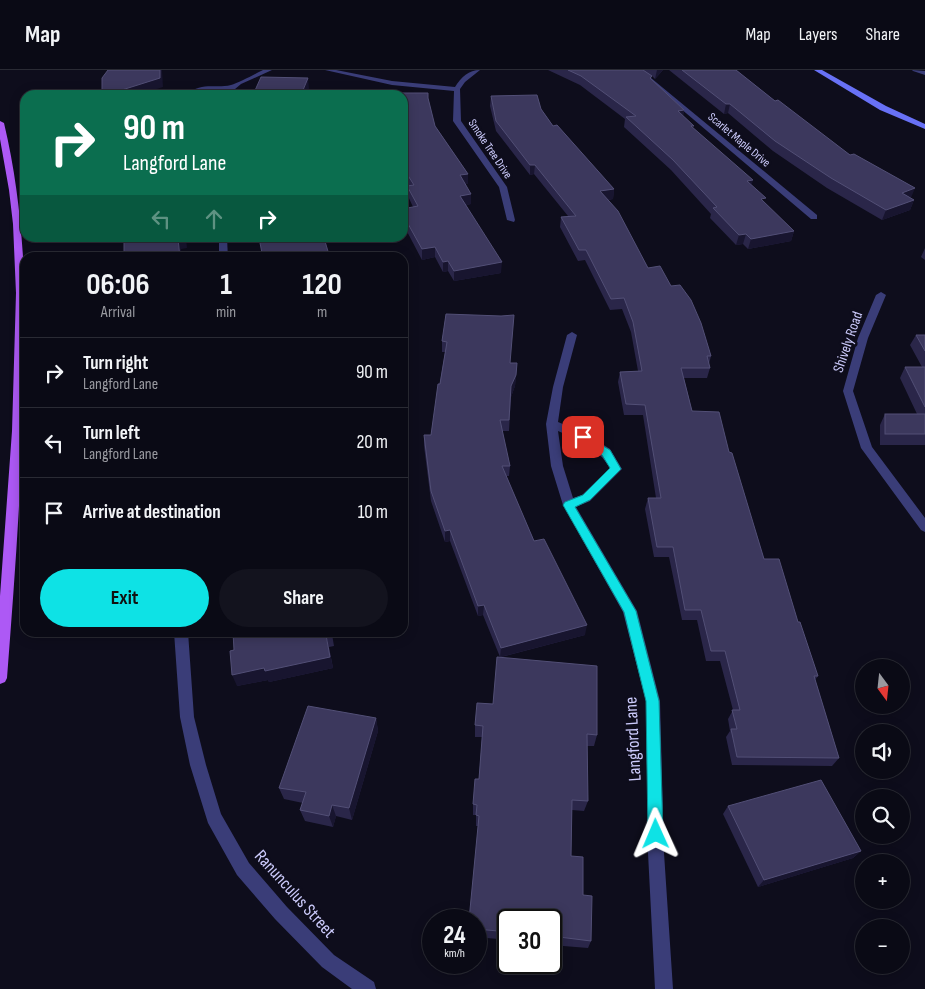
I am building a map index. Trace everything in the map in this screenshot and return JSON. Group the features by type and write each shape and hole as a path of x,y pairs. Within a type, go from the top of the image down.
{"main road":[{"path":"0,124 6,146 18,226 20,290"},
{"path":"0,678 10,563 20,344"}],"street":[{"path":"230,90 238,83 270,70"},
{"path":"328,70 365,80 416,88 457,90 462,81 478,70"},
{"name":"Scarlet Maple Drive","path":"635,70 650,80 814,217"},
{"path":"650,80 654,70"},
{"path":"817,70 883,108 925,127"},
{"path":"915,70 925,73"},
{"path":"196,90 207,87 233,88"},
{"name":"Smoke Tree Drive","path":"457,90 457,121 503,187 511,220"},
{"name":"Shively Road","path":"881,295 863,338 848,391 867,448 925,527"},
{"name":"Langford Lane","path":"572,335 558,386 552,424 558,466 569,505 630,611 652,701 656,853 664,989"},
{"path":"552,424 583,437 606,452 616,469 586,498 569,505"},
{"name":"Ranunculus Street","path":"181,637 187,716 198,765 214,817 243,869 281,913 328,960 367,989"}],"building":[{"path":"108,70 160,70 160,78 122,90 102,90 102,78"},
{"path":"568,70 643,70 652,76 650,78 684,110 678,111 694,126 691,126 753,180 747,181 766,198 761,199 794,231 751,239 746,234 739,235 713,208 717,207 673,160 626,117 636,116 581,76"},
{"path":"682,70 736,70 775,101 778,100 850,155 854,154 915,188 902,193 914,200 886,210 831,178 775,141 730,104 726,104"},
{"path":"261,77 308,78 303,90 255,90"},
{"path":"408,93 428,93 435,126 468,174 460,175 471,194 460,196 502,262 454,271 448,261 443,262 435,247 422,249 408,224 408,208 418,206 408,188 408,186 414,185 408,176"},
{"path":"537,95 541,109 553,126 557,125 614,189 600,191 618,211 648,268 660,266 671,286 680,285 691,300 701,323 711,356 707,356 710,368 681,368 692,411 719,412 729,452 732,453 764,559 779,559 798,622 800,622 818,676 814,676 839,758 737,757 731,729 737,729 732,710 740,710 725,651 711,651 701,610 685,610 673,547 657,547 648,498 661,498 645,405 626,404 620,372 642,371 633,322 624,298 611,299 586,250 579,250 561,217 576,216 535,165 530,165 496,121 491,96"},
{"path":"124,242 178,242 179,252 124,252"},
{"path":"260,242 325,242 328,252 262,252"},
{"path":"446,314 514,315 510,363 517,363 516,375 511,386 509,420 500,420 510,466 502,466 534,541 544,539 587,625 501,648 484,605 478,606 450,530 445,531 431,491 424,435 431,435 438,384 440,384 447,342 442,341"},
{"path":"916,335 925,335 925,351"},
{"path":"905,367 925,367 925,407"},
{"path":"885,414 925,414 925,434 885,434"},
{"path":"233,637 326,637 330,657 265,671 264,668 232,675 230,651 234,650"},
{"path":"497,657 597,666 597,735 587,734 588,801 572,800 571,856 583,857 583,895 592,896 591,941 562,937 562,909 497,909 497,931 487,930 487,909 470,909 479,816 476,815 477,805 473,804 475,779 479,779 483,726 475,725 477,703 493,704"},
{"path":"308,706 376,718 349,808 332,805 329,816 300,810 306,792 279,788"},
{"path":"821,780 855,840 855,844 857,844 861,851 764,880 728,806"}],"route":[{"path":"583,437 606,452 616,469 586,498 569,505 630,611 652,701 656,834"}]}
